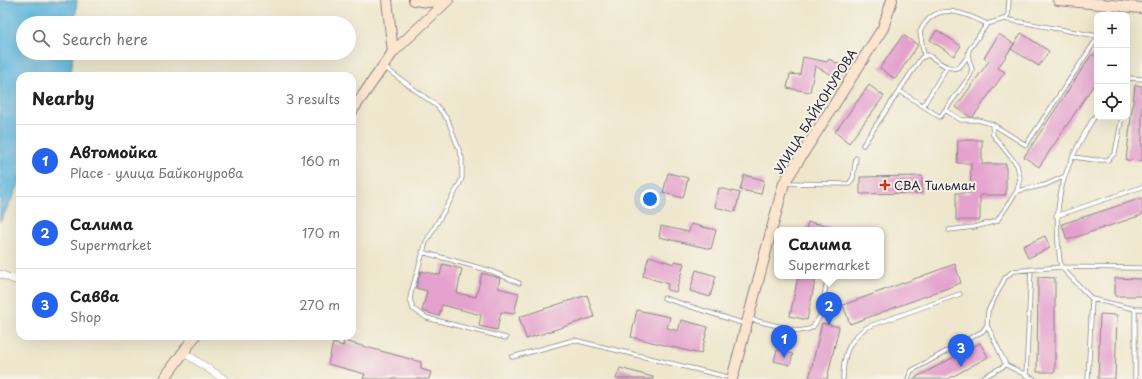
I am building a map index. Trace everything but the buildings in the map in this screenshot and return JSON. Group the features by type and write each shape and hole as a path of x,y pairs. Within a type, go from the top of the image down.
{"street":[{"path":"387,0 393,52"},
{"path":"414,0 428,2 442,0"},
{"path":"356,105 393,52 448,0"},
{"name":"УЛИЦА БАЙКОНУРОВА","path":"732,378 784,183 883,28 892,0"},
{"path":"1058,0 1110,7 1142,8"},
{"path":"0,274 16,280"},
{"path":"164,379 192,340"},
{"path":"183,352 224,379"}],"lane":[{"path":"1004,19 1008,15 1009,0"},
{"path":"924,55 920,32 926,22 938,12 952,10 967,14 987,24"},
{"path":"900,91 940,117 970,76 972,69 968,56 969,50 987,24 1004,19 1094,35"},
{"path":"945,110 961,120 978,120 992,124 1026,145 1094,43"},
{"path":"924,55 928,55 948,67 957,68 968,56"},
{"path":"863,145 924,55"},
{"path":"383,66 443,113 453,130 461,150 463,168 458,187 422,252 410,298 417,312 427,318 506,338"},
{"path":"923,106 948,67"},
{"path":"1130,78 1142,79"},
{"path":"1094,118 1083,135 1063,176 1056,216 1056,240 1061,267 1092,299 1135,309 1142,309"},
{"path":"1073,157 1108,160 1115,153 1121,120"},
{"path":"949,230 974,228 997,220 1017,191 1020,178 1017,165 993,135 992,124"},
{"path":"784,183 849,184 852,178 856,158"},
{"path":"1017,191 1045,185 1063,176"},
{"path":"1056,216 1142,187"},
{"path":"422,252 491,271 520,283"},
{"path":"908,379 911,371 983,331 987,325 988,312 1005,278 1013,272 1061,267 1142,268"},
{"path":"1026,376 1031,269"},
{"path":"664,298 747,322 799,331 809,330 813,327 820,316 827,279"},
{"path":"843,379 845,359 854,337 868,327 960,294"},
{"path":"1088,379 1092,299"},
{"path":"1135,309 1135,379"},
{"path":"987,325 1006,365 1034,379"},
{"path":"512,357 574,340 732,378"},
{"path":"980,379 1006,365"}],"water":[{"path":"0,0 77,0 76,16 16,16 16,60 72,60 71,72 16,72 16,191 0,222"}],"place":[{"name":"СВА Тильман","path":"885,185"},
{"name":"Салима","path":"829,325"},
{"name":"Автомойка","path":"784,358"},
{"name":"Савва","path":"961,367"}]}
